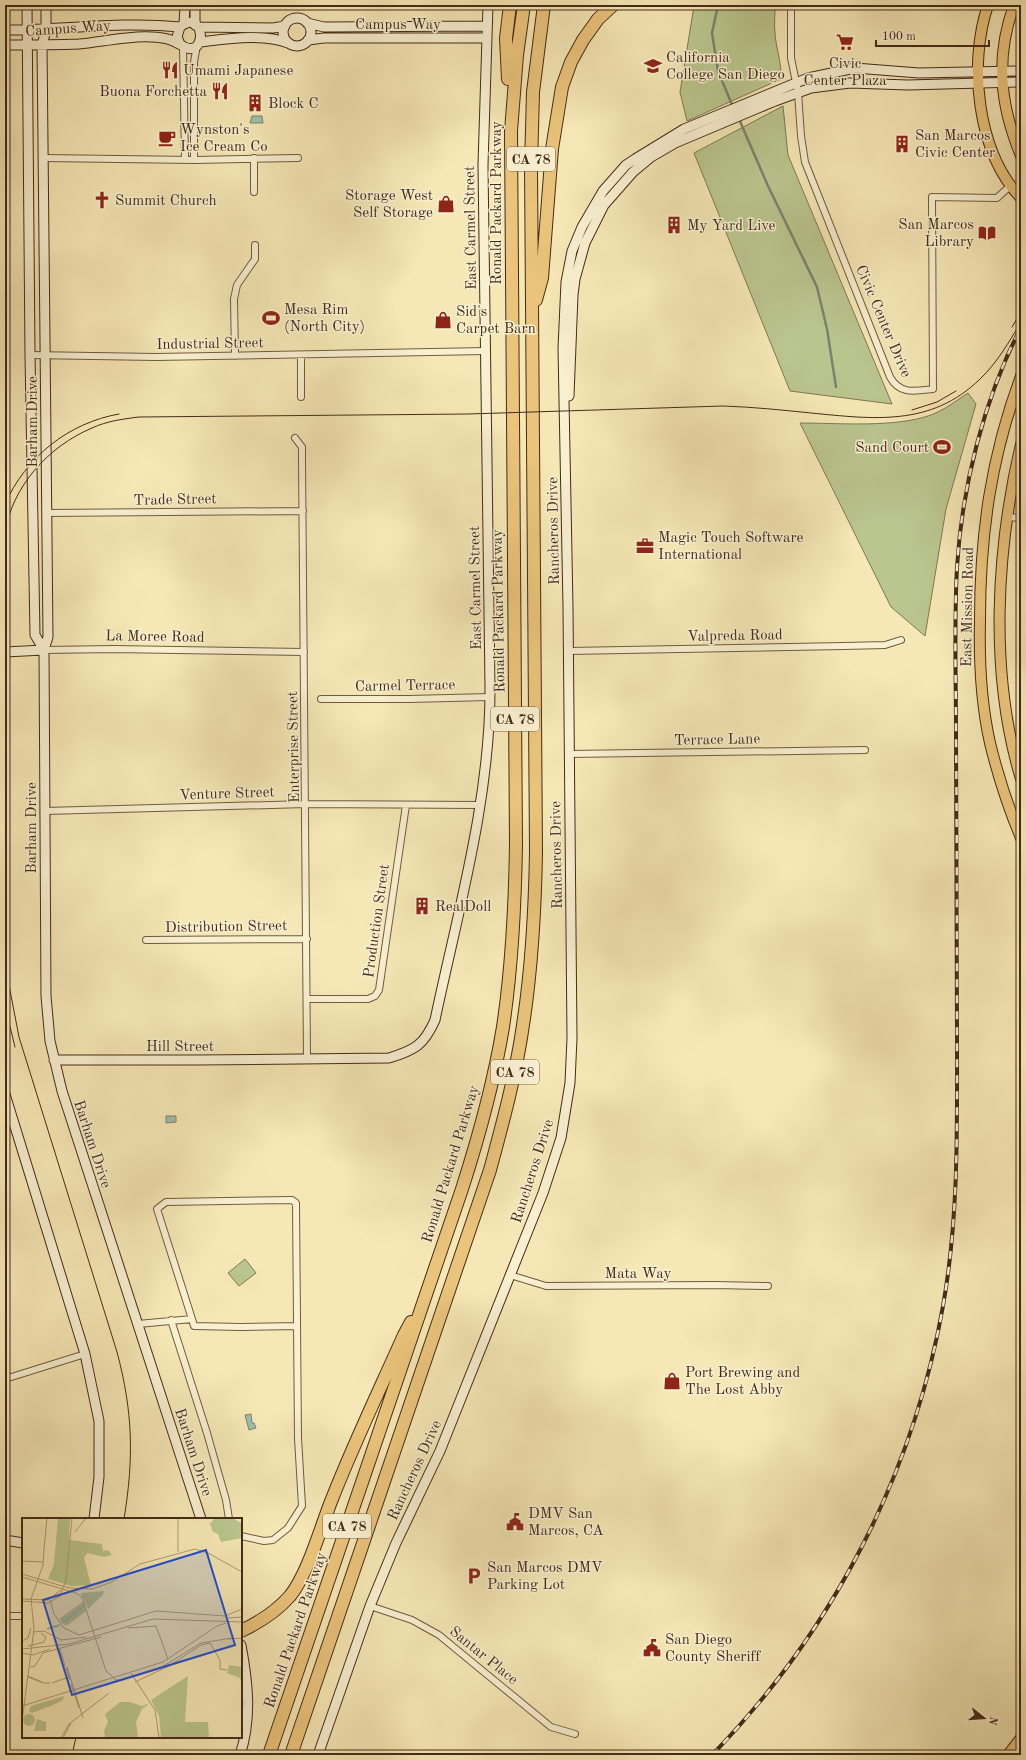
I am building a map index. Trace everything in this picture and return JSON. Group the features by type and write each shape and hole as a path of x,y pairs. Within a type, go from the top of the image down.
{"highway":[{"path":"510,5 506,38 511,131"},
{"name":"Ronald Packard Parkway","path":"269,1755 462,1189 486,1108 502,1028 513,941 516,837 511,131 517,55 524,5"},
{"name":"CA 78","path":"292,1753 490,1170 504,1122 515,1074 523,1025 532,957 535,908 536,852 532,125 536,60 544,5"},
{"path":"532,314 542,278 553,143 562,87 571,62 583,40 598,19 613,5"},
{"path":"242,1630 270,1616 291,1595 320,1533 333,1497 404,1335 426,1296"}],"main road":[{"path":"27,5 27,30"},
{"path":"43,154 42,45 46,30 46,5"},
{"path":"182,45 177,37 182,26 185,5"},
{"path":"195,5 196,26 201,34 198,44"},
{"name":"East Carmel Street","path":"307,1059 389,1058 410,1051 421,1044 429,1033 434,1020 481,805 489,725 490,697 483,165 488,5"},
{"path":"988,5 979,40 977,72 981,111 989,143 1010,186 1021,198"},
{"path":"1014,5 1008,22 1001,71 1005,107 1021,156"},
{"name":"Campus Way","path":"5,30 46,30 112,26 182,26 191,23 196,26 273,28 285,26 288,22 296,18 324,28 488,26"},
{"path":"307,23 310,31 308,40"},
{"path":"285,26 283,35 288,43"},
{"path":"354,28 359,32 360,42"},
{"name":"Barham Drive","path":"27,30 30,355 35,635 44,650"},
{"name":"Campus Way","path":"5,46 81,44 118,38 172,39 190,48 198,44 217,40 269,38 297,46 308,40 324,38 360,42 487,38"},
{"name":"Rancheros Drive","path":"318,1755 370,1606 396,1542 440,1451 543,1194 561,1138 570,1083 572,982 566,459 563,348 566,282 572,251 593,206 603,191 626,165 667,138 692,131 797,88 816,76 855,68 919,73 1021,70"},
{"name":"Rancheros Drive","path":"797,88 811,88 850,83 908,85 1021,82"},
{"name":"Barham Drive","path":"43,154 48,637 44,650 46,996 54,1060 106,1228 201,1518"},
{"name":"East Mission Road","path":"1021,376 1007,417 991,479 980,567 981,683 990,742 1009,808 1021,838"},
{"path":"1021,444 1006,517 1001,591 1002,675 1008,724 1021,779"},
{"name":"La Moree Road","path":"5,652 44,650"},
{"path":"1009,808 1021,818"},
{"name":"Hill Street","path":"54,1060 307,1059"},
{"path":"5,1094 85,1354 100,1421 99,1477 94,1518"},
{"path":"5,1540 22,1543"},
{"path":"240,1755 246,1726 248,1700 247,1678 242,1651"},
{"path":"1008,1755 1021,1738"}],"street":[{"path":"791,5 791,58 797,88"},
{"path":"194,160 194,64 198,44"},
{"path":"182,45 185,159"},
{"name":"Civic Center Drive","path":"797,88 805,162 890,377 899,389 933,389 932,197 997,198 1010,186"},
{"path":"43,154 194,160 298,158"},
{"path":"254,158 254,192"},
{"path":"235,356 234,299 238,285 255,259 255,245"},
{"name":"Industrial Street","path":"30,355 156,357 486,352"},
{"path":"301,355 301,397"},
{"name":"Enterprise Street","path":"294,438 302,447 307,1059"},
{"name":"Trade Street","path":"47,513 303,511"},
{"path":"1006,517 1021,518"},
{"name":"Valpreda Road","path":"568,651 851,646 885,644 901,640"},
{"name":"La Moree Road","path":"44,650 114,649 304,652"},
{"name":"Carmel Terrace","path":"321,699 490,697"},
{"name":"Terrace Lane","path":"569,754 865,750"},
{"name":"Venture Street","path":"45,811 306,804 481,805"},
{"name":"Production Street","path":"307,1000 368,999 375,996 379,990 406,805"},
{"name":"Distribution Street","path":"146,940 307,939"},
{"path":"242,1536 264,1541 273,1540 288,1528 302,1506 298,1438 296,1204 292,1200 166,1202 157,1209 194,1326 296,1326"},
{"name":"Mata Way","path":"510,1275 546,1286 768,1286"},
{"path":"138,1324 192,1318"},
{"path":"171,1320 207,1433 226,1500 229,1518"},
{"path":"5,1379 85,1354"},
{"name":"Santar Place","path":"370,1606 412,1620 439,1634 551,1727 575,1734"},
{"path":"5,1616 20,1616"}],"shaded area":[{"path":"694,6 775,8 775,30 781,67 781,79 687,121 680,92"},
{"path":"783,106 788,155 892,404 790,391 694,153"},
{"path":"252,116 262,116 263,123 250,123"},
{"path":"968,393 976,404 946,509 925,636 891,607 800,423 867,424 901,422 917,419 941,411"},
{"path":"166,1116 176,1116 176,1122 166,1123"},
{"path":"245,1259 256,1273 239,1286 228,1273"},
{"path":"251,1414 252,1423 254,1423 256,1428 249,1430 245,1415"}],"waterway":[{"path":"718,5 712,33 718,71 733,107"},
{"path":"739,119 768,186 817,287 827,329 836,387"}],"tram line":[{"path":"1012,327 1021,312"},
{"path":"5,534 15,500 35,470 47,457 76,436 103,424 115,421 139,417 468,414 723,406 857,417 879,418 900,416 921,412 942,405 961,394 980,379 992,366 1021,322"},
{"path":"912,410 937,402 956,391"},
{"path":"5,504 24,471 51,445 66,434 83,425 119,414"},
{"path":"5,885 8,980 19,1037 117,1352 126,1395 129,1415 130,1455 124,1518"},
{"path":"5,1006 15,1047"},
{"path":"72,1755 76,1738"}],"railway":[{"path":"712,1755 755,1707 794,1657 830,1603 861,1548 888,1490 911,1430 929,1369 943,1306 952,1238 957,1137 955,629 957,567 964,505 977,444 996,383 1021,327"}],"place":[{"name":"Civic Center Plaza","path":"845,42"},
{"name":"California College San Diego","path":"653,66"},
{"name":"Umami Japanese","path":"170,70"},
{"name":"Buona Forchetta","path":"220,91"},
{"name":"Block C","path":"255,103"},
{"name":"Wynston's Ice Cream Co","path":"167,138"},
{"name":"San Marcos Civic Center","path":"902,144"},
{"name":"Summit Church","path":"102,200"},
{"name":"Storage West Self Storage","path":"446,204"},
{"name":"My Yard Live","path":"674,225"},
{"name":"San Marcos Library","path":"987,233"},
{"name":"Mesa Rim (North City)","path":"271,318"},
{"name":"Sid's Carpet Barn","path":"443,320"},
{"name":"Sand Court","path":"942,447"},
{"name":"Magic Touch Software International","path":"645,546"},
{"name":"RealDoll","path":"422,906"},
{"name":"Port Brewing and The Lost Abby","path":"672,1381"},
{"name":"DMV San Marcos, CA","path":"515,1522"},
{"name":"San Marcos DMV Parking Lot","path":"474,1576"},
{"name":"San Diego County Sheriff","path":"652,1648"}]}
